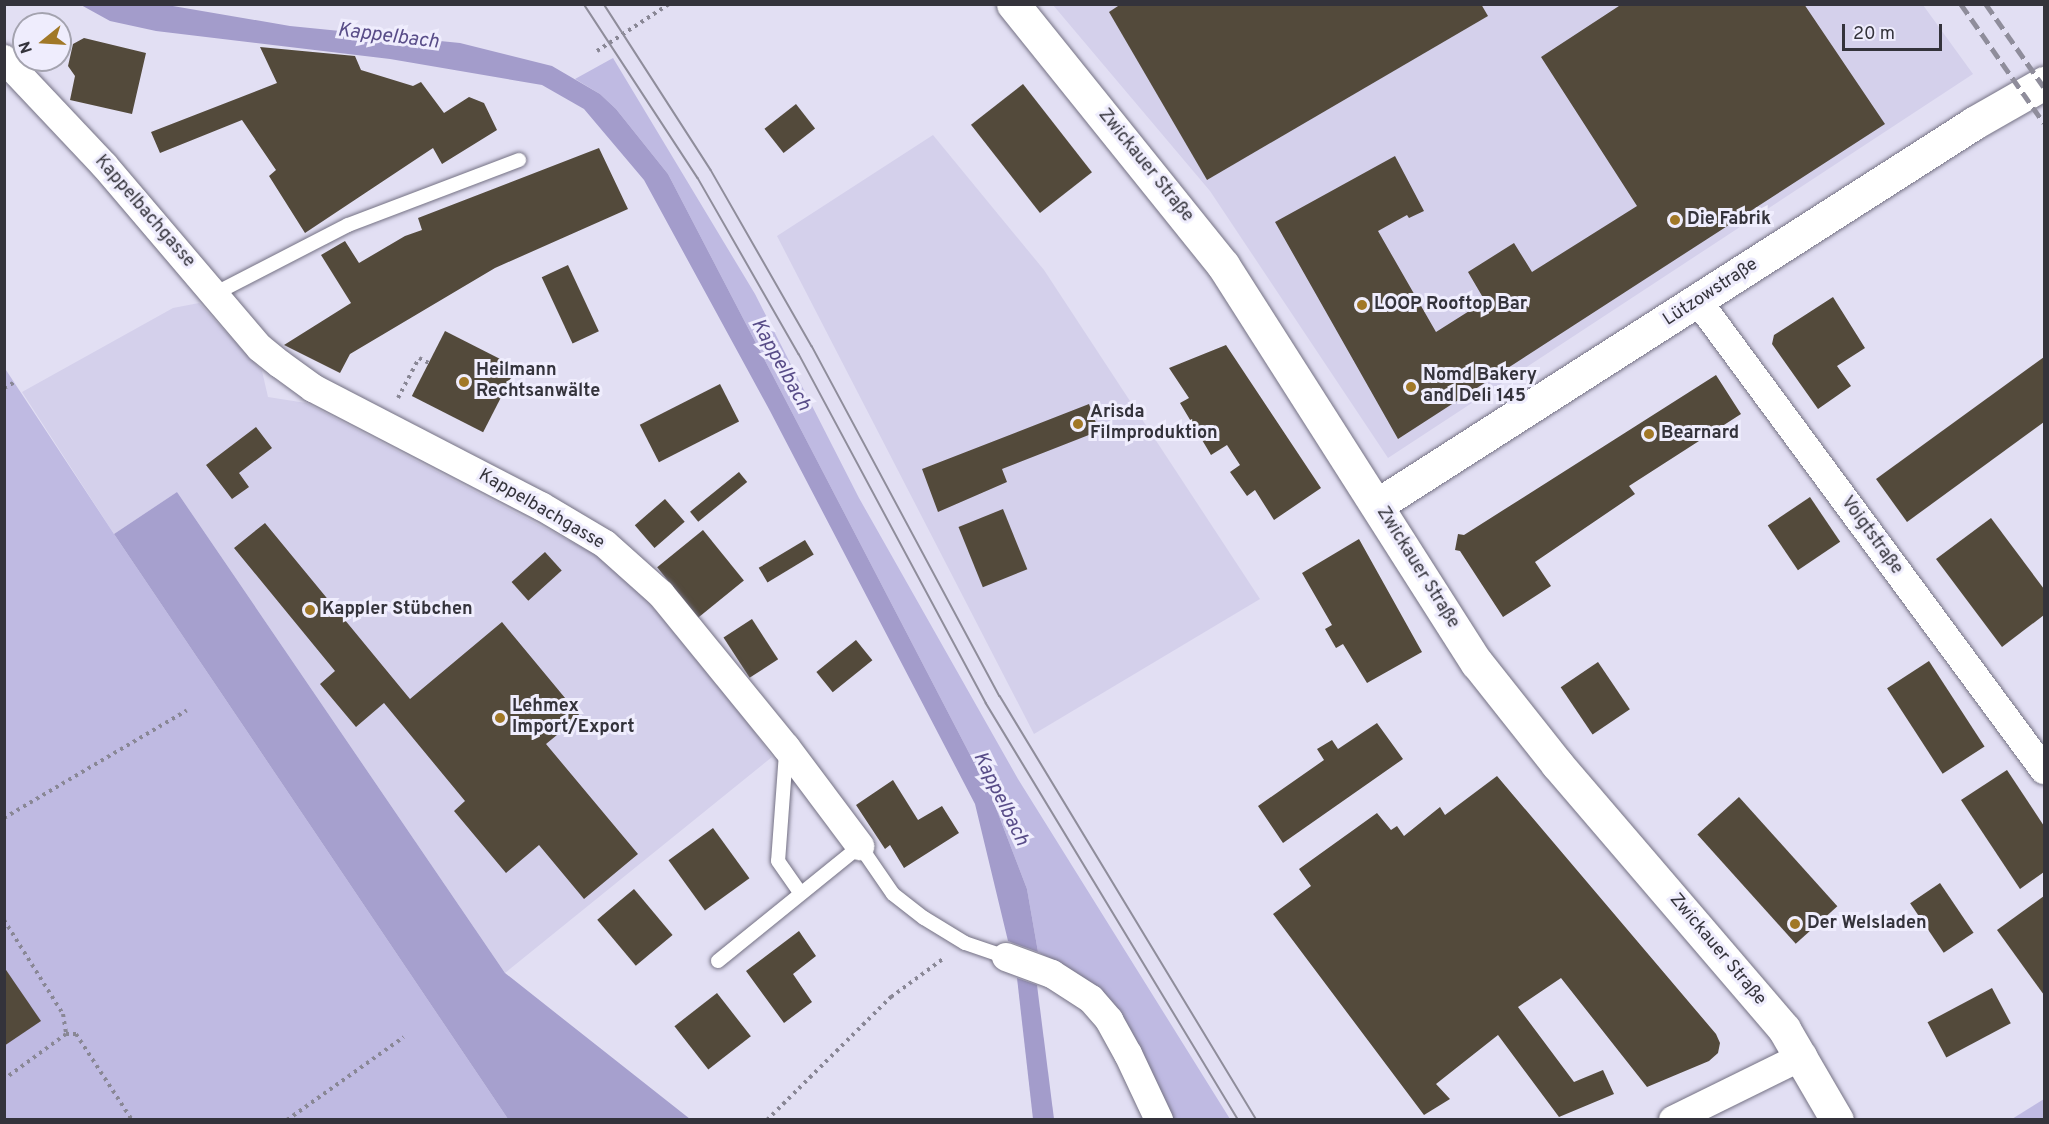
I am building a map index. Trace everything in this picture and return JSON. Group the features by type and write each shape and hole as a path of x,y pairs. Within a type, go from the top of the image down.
{"main road":[{"name":"Zwickauer Straße","path":"1013,4 1217,257 1477,663 1803,1056 1837,1119"},
{"name":"Lützowstraße","path":"1377,504 1974,123 2044,83"}],"street":[{"name":"Kappelbachgasse","path":"4,59 216,293 260,348 313,388 541,506 604,544 661,594 786,747 860,846"},
{"name":"Voigtstraße","path":"1698,301 2044,770"},
{"name":"Kappelbachgasse","path":"1006,957 1053,974 1091,999 1109,1020 1159,1119"},
{"path":"1673,1119 1803,1056"}],"lane":[{"path":"216,293 348,225 519,160"},
{"path":"786,747 778,861 800,893"},
{"path":"718,961 860,846"},
{"name":"Kappelbachgasse","path":"860,846 893,894 965,942 1006,957"}],"path":[{"path":"597,51 669,4"},
{"path":"411,373 419,358 429,363"},
{"path":"4,388 15,382"},
{"path":"4,818 187,710"},
{"path":"4,920 63,1014 66,1034"},
{"path":"767,1119 891,997 965,942"},
{"path":"4,1079 66,1034 76,1034 132,1119"},
{"path":"287,1119 405,1037"}],"shaded area":[{"path":"1053,5 1923,5 1973,74 1388,458 1210,191"},
{"path":"613,58 755,294 859,498 1018,779 1230,1119 1170,1119 1077,973 1038,952 1027,889 991,795 668,174 616,109 600,94 575,79"},
{"path":"933,135 1044,270 1260,599 1034,734 777,236"},
{"path":"199,303 262,371 268,397 306,403 610,562 708,665 772,757 505,973 177,492 114,534 22,392 173,308"},
{"path":"4,367 114,534 508,1119 5,1119"},
{"path":"177,492 505,973 690,1119 508,1119 114,534"},
{"path":"2044,1099 2044,1119 2012,1119"}],"water":[{"name":"Kappelbach","path":"81,5 167,5 290,26 460,43 552,66 600,94 616,109 668,174 991,795 1027,889 1038,952 1008,941 975,804 770,411 644,180 584,109 542,85 390,59 156,31 110,21"},
{"path":"1017,978 1037,985 1054,1119 1033,1119"}],"building":[{"path":"1121,4 1481,4 1488,16 1207,180 1109,12"},
{"name":"Die Fabrik","path":"1622,4 1804,4 1885,124 1398,439 1275,222 1395,156 1424,211 1409,218 1407,215 1378,231 1436,332 1485,301 1468,272 1514,243 1532,272 1637,206 1541,57"},
{"path":"84,38 146,53 132,114 70,100 75,76 72,72 73,44"},
{"path":"260,47 355,56 361,70 413,86 421,82 444,113 469,97 484,103 497,130 442,164 433,148 305,233 269,176 276,170 242,120 160,153 151,132 277,83"},
{"path":"1023,84 1092,172 1040,213 971,125"},
{"path":"796,104 815,128 784,153 764,129"},
{"path":"599,148 628,209 495,268 350,354 340,373 284,345 351,303 321,255 345,241 359,263 405,236 422,230 418,218"},
{"path":"568,265 599,331 573,343 542,277"},
{"path":"1833,297 1865,348 1837,366 1851,386 1818,409 1772,344 1774,335"},
{"name":"Heilmann Rechtsanwälte","path":"445,331 516,367 483,432 412,396"},
{"path":"1226,345 1321,488 1274,520 1255,490 1247,496 1230,472 1240,465 1227,445 1211,455 1180,403 1189,398 1169,368"},
{"path":"2044,357 2044,422 1907,522 1876,479"},
{"path":"1716,375 1741,414 1629,486 1635,494 1535,562 1551,586 1503,617 1460,551 1455,550 1458,534 1464,535"},
{"path":"720,384 739,421 659,462 640,425"},
{"path":"1089,404 1099,431 1002,469 1007,482 938,512 922,469"},
{"path":"256,427 272,448 239,473 249,487 232,499 206,465"},
{"path":"739,472 747,482 698,522 690,512"},
{"path":"1810,497 1840,542 1798,570 1768,526"},
{"path":"665,499 685,522 654,548 635,525"},
{"path":"1003,509 1027,569 983,587 958,527"},
{"path":"1991,518 2044,589 2044,615 2002,647 1936,559"},
{"path":"265,523 410,699 502,622 580,716 546,744 638,854 584,899 539,845 506,873 454,811 465,801 384,703 356,727 320,684 335,671 234,548"},
{"path":"703,530 744,581 698,618 657,567"},
{"path":"1359,539 1422,652 1367,683 1343,644 1336,648 1325,629 1332,625 1302,573"},
{"path":"805,540 814,555 767,582 759,568"},
{"path":"545,552 562,571 528,601 512,582"},
{"path":"752,619 778,659 750,678 723,638"},
{"path":"856,640 872,660 833,692 816,672"},
{"path":"1929,661 1985,747 1943,774 1887,688"},
{"path":"1598,662 1630,709 1593,734 1561,687"},
{"path":"1377,723 1403,759 1283,843 1258,806 1324,760 1317,749 1332,740 1338,749"},
{"path":"2007,770 2044,826 2044,872 2020,889 1961,800"},
{"path":"1497,776 1716,1034 1720,1043 1718,1053 1709,1061 1647,1087 1561,978 1518,1007 1574,1082 1603,1070 1614,1094 1559,1117 1498,1035 1436,1084 1450,1099 1424,1115 1273,914 1311,886 1299,869 1377,813 1391,830 1397,826 1404,836 1440,807 1445,815"},
{"path":"893,780 918,820 942,806 959,833 904,868 890,845 885,849 856,805"},
{"path":"1739,797 1837,906 1796,944 1697,834"},
{"path":"713,828 749,878 705,910 669,860"},
{"path":"1940,883 1974,933 1944,953 1910,903"},
{"path":"634,889 673,935 636,966 597,920"},
{"path":"2044,896 2044,995 1997,930"},
{"path":"799,931 816,956 793,974 812,1002 784,1023 746,971"},
{"path":"4,967 41,1021 4,1046"},
{"path":"1992,988 2011,1023 1946,1058 1928,1022"},
{"path":"717,993 751,1036 708,1070 674,1026"}],"tram line":[{"path":"584,4 698,178 799,354 986,703 1239,1120"},
{"path":"604,4 711,170 812,346 1000,696 1257,1120"}],"railway":[{"path":"1961,4 2044,123"},
{"path":"1986,4 2044,87"}],"place":[{"name":"Die Fabrik","path":"1675,220"},
{"name":"LOOP Rooftop Bar","path":"1362,305"},
{"name":"Heilmann Rechtsanwälte","path":"464,382"},
{"name":"Nomd Bakery and Deli 145","path":"1411,387"},
{"name":"Arisda Filmproduktion","path":"1078,424"},
{"name":"Bearnard","path":"1649,434"},
{"name":"Kappler Stübchen","path":"310,610"},
{"name":"Lehmex Import/Export","path":"500,718"},
{"name":"Der Welsladen","path":"1795,924"}]}
